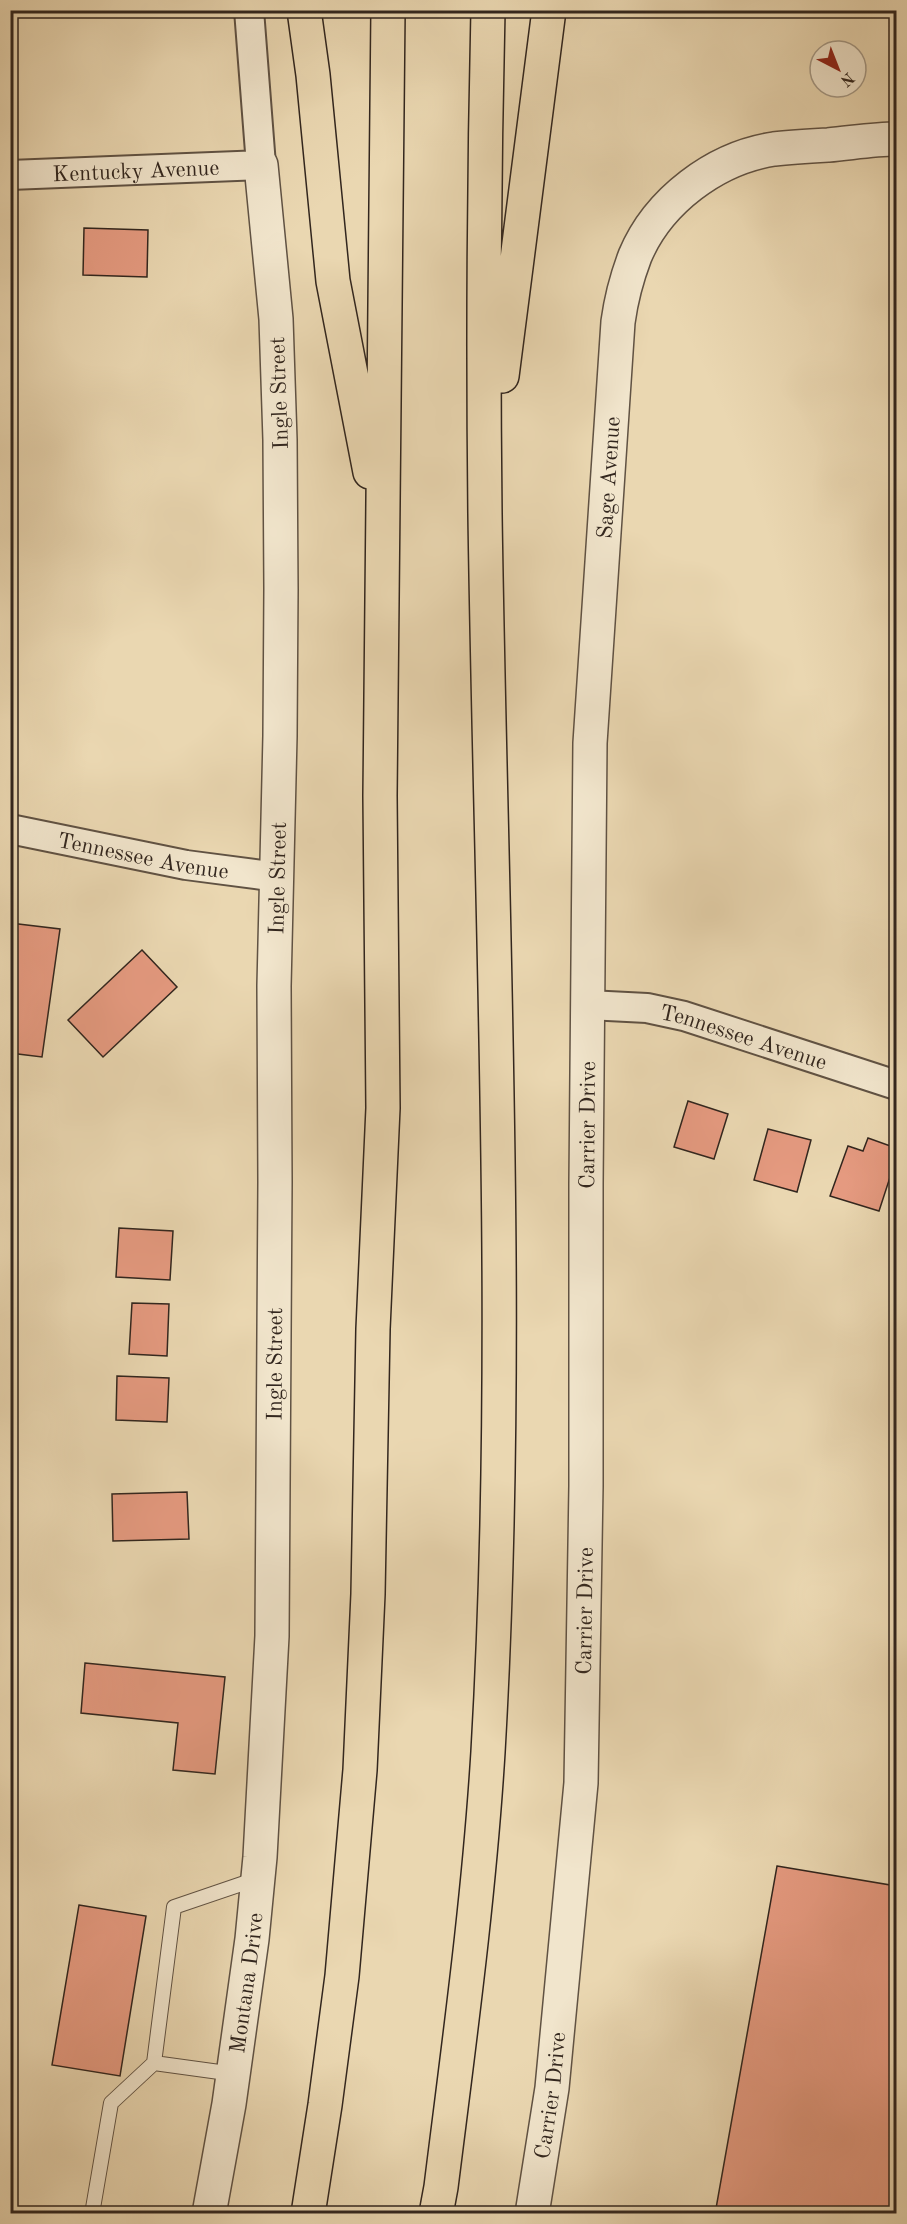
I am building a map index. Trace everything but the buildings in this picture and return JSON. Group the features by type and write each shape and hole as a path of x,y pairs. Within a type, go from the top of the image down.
{"highway":[{"path":"304,10 313,75 333,280 383,538"},
{"path":"308,2214 326,2105 342,1976 360,1770 368,1594 373,1329 383,1108 380,796 388,10"},
{"path":"436,2214 472,1944 487,1764 499,1445 500,1159 485,512 485,128 488,10"},
{"path":"485,512 549,10"}],"street":[{"name":"Ingle Street","path":"249,10 276,319 280,440 281,601 274,986 272,1636 266,1749"},
{"name":"Sage Avenue","path":"588,1005 590,743 618,322 621,299 635,256 666,208 696,181 733,161 772,149 897,140"},
{"name":"Kentucky Avenue","path":"10,176 261,165"},
{"name":"Tennessee Avenue","path":"10,830 186,865 277,877"},
{"name":"Tennessee Avenue","path":"588,1005 647,1008 684,1016 897,1085"},
{"name":"Carrier Drive","path":"532,2214 552,2088 581,1782 586,1486 585,1184 588,1005"},
{"name":"Montana Drive","path":"209,2214 234,2074 252,1939 266,1749"}],"lane":[{"path":"92,2214 111,2103 153,2063 174,1907 258,1878"},
{"path":"153,2063 234,2074"}]}
